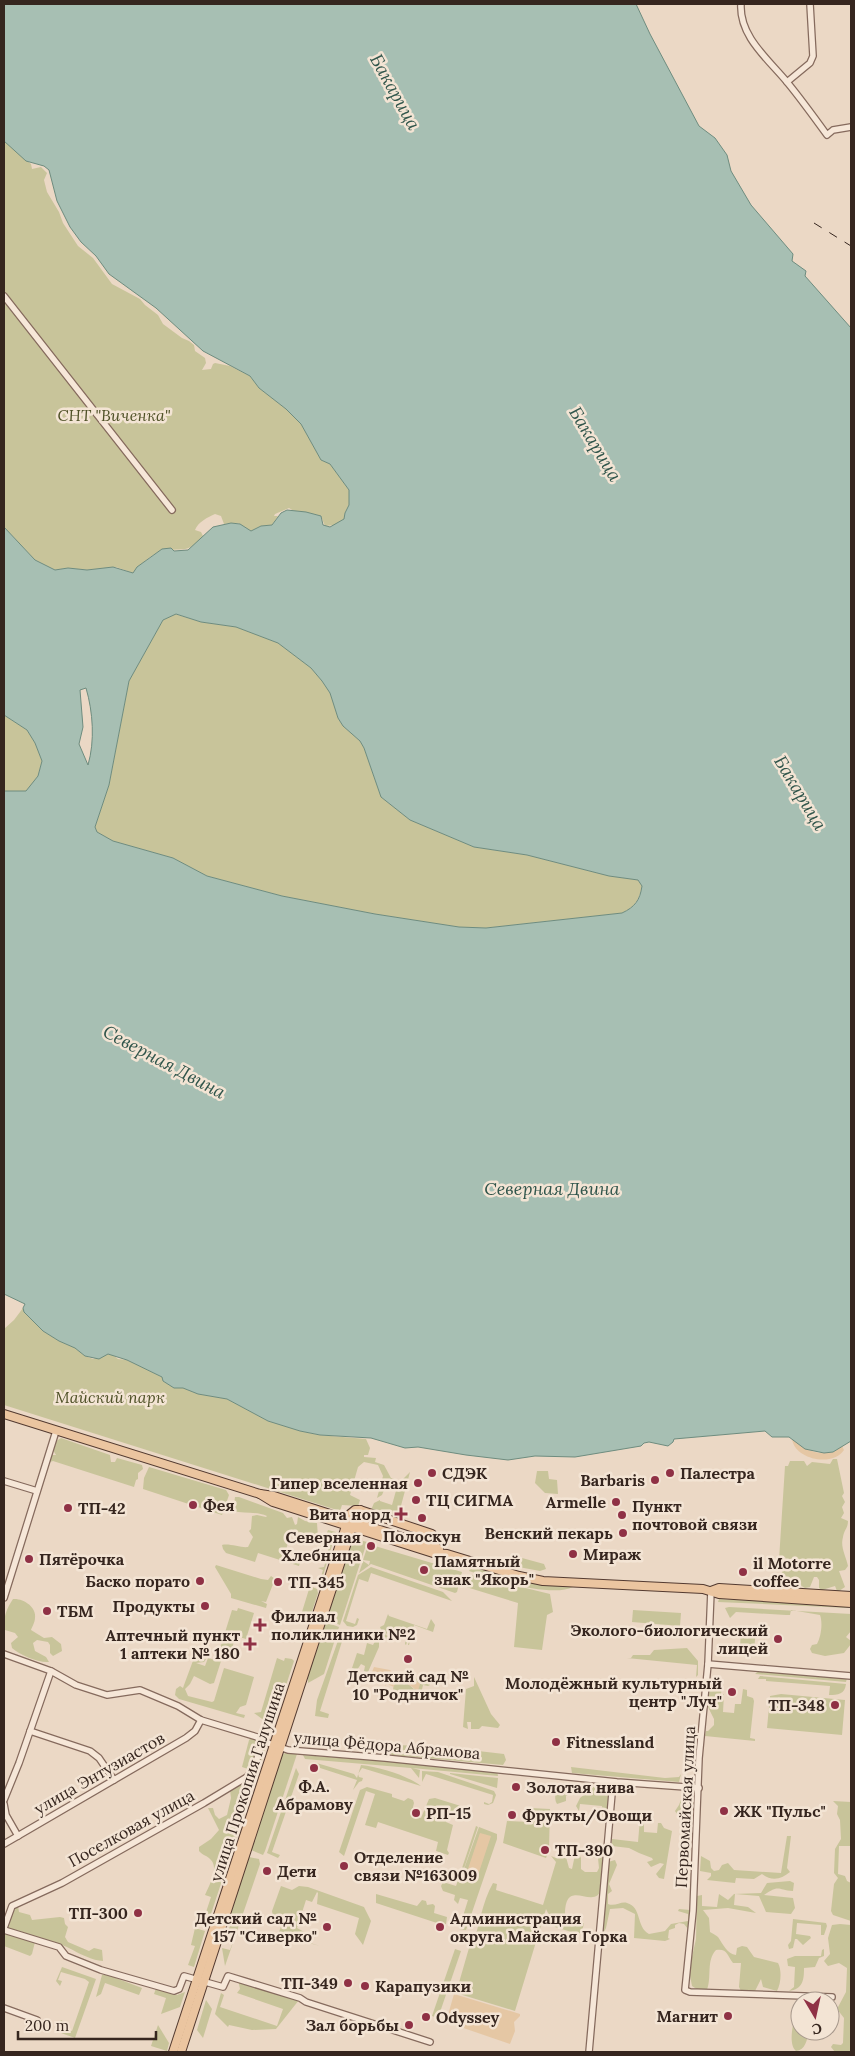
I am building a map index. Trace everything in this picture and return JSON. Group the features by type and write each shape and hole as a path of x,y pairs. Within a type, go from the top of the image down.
{"main road":[{"path":"4,1414 260,1494 274,1496 433,1553 447,1554 520,1576 544,1581 712,1590 719,1588 851,1596"},
{"path":"350,1524 351,1512 360,1510 432,1534 436,1547"},
{"path":"350,1524 436,1547 447,1554"},
{"name":"улица Прокопия Галушина","path":"173,2052 200,1981 350,1524"},
{"path":"712,1590 719,1594 851,1602"},
{"name":"улица Прокопия Галушина","path":"181,2052 200,1981"}],"street":[{"path":"741,4 740,16 754,45 787,82 827,135 834,130 851,127"},
{"path":"787,82 810,63 813,56 810,4"},
{"path":"4,296 172,510"},
{"path":"4,1598 56,1430"},
{"path":"4,1481 37,1492"},
{"name":"Первомайская улица","path":"712,1590 708,1664 700,1750 693,1911 685,1990 690,1992 790,1996"},
{"name":"улица Фёдора Абрамова","path":"4,1654 51,1671 76,1685 107,1695 140,1690 178,1706 200,1720 257,1737 262,1741 288,1750 395,1759 613,1782 699,1788"},
{"path":"708,1664 851,1676"},
{"path":"4,1800 20,1763 51,1671"},
{"name":"улица Энтузиастов","path":"4,1844 186,1738 195,1731 200,1720"},
{"path":"30,1731 90,1751 99,1758 114,1780"},
{"name":"Поселковая улица","path":"4,1929 12,1906 62,1882 247,1777 254,1766 262,1741"},
{"path":"589,2052 613,1782"},
{"path":"4,1804 6,1815 18,1836"},
{"path":"4,1929 59,1947 66,1956 101,1970 174,1991 179,1988 184,1976 223,1987 228,1976 430,2042"},
{"path":"4,2008 37,2020"}],"green space":[{"name":"СНТ \"Виченка\"","path":"4,141 31,164 32,169 41,167 47,173 44,180 47,192 63,223 78,246 93,258 112,284 140,299 158,315 163,324 194,345 195,351 205,358 206,363 202,370 211,369 215,363 230,366 250,376 259,388 286,409 301,424 321,460 330,464 349,490 349,505 344,519 335,525 325,526 321,516 289,508 275,514 274,516 278,516 272,525 261,526 251,531 238,523 224,524 221,516 215,514 196,527 195,530 201,532 203,536 193,546 158,552 146,560 133,573 116,567 87,570 68,568 55,570 35,560 4,527"},
{"path":"175,614 201,622 236,627 278,643 311,668 330,693 338,718 343,726 360,741 364,748 381,797 410,820 474,847 527,855 609,876 638,880 642,886 636,902 622,913 486,928 459,927 375,914 282,896 207,876 173,858 113,841 97,832 95,827 109,785 129,681 163,620"},
{"path":"4,715 27,730 35,743 42,761 38,776 26,792 4,791"},
{"name":"Майский парк","path":"23,1308 43,1331 75,1348 85,1356 93,1359 107,1354 113,1355 118,1359 127,1360 162,1377 163,1381 174,1388 183,1388 198,1394 227,1399 268,1421 300,1431 319,1435 366,1439 370,1448 368,1455 364,1455 364,1457 376,1458 375,1462 384,1465 391,1478 401,1481 410,1472 398,1517 371,1510 374,1503 380,1500 392,1505 397,1487 387,1483 382,1495 377,1498 383,1476 378,1465 364,1462 358,1467 350,1495 360,1500 358,1506 342,1505 340,1511 4,1405 4,1329"},
{"path":"61,1438 110,1455 111,1462 115,1462 117,1458 142,1465 143,1469 138,1473 138,1479 134,1487 53,1461 50,1462 51,1455 56,1455 53,1450 55,1442"},
{"path":"833,1459 837,1459 844,1493 842,1496 845,1502 842,1507 844,1513 841,1518 848,1521 842,1544 848,1566 845,1570 839,1571 845,1587 839,1591 837,1591 835,1586 822,1590 819,1588 819,1580 817,1577 814,1577 810,1587 805,1588 800,1585 796,1588 782,1589 780,1579 784,1569 782,1564 786,1558 784,1557 779,1560 785,1466 788,1466 790,1461 804,1461 807,1466 812,1462 830,1464"},
{"path":"149,1467 226,1490 229,1495 222,1515 143,1489 144,1478"},
{"path":"537,1471 548,1471 549,1479 557,1480 558,1494 545,1493 535,1483"},
{"path":"235,1497 283,1513 287,1518 292,1517 295,1525 297,1524 298,1517 305,1521 317,1523 318,1537 292,1530 284,1556 300,1562 299,1566 258,1553 255,1562 226,1553 222,1545 248,1547 253,1537 249,1531 251,1529 252,1516 267,1516 233,1511"},
{"path":"328,1530 336,1532 320,1586 317,1586 315,1581 320,1580 323,1570 318,1568 324,1567 327,1557 323,1555 328,1554 328,1544 323,1542"},
{"path":"356,1539 367,1542 340,1625 326,1618 351,1542"},
{"path":"375,1546 462,1572 457,1592 455,1593 371,1564 359,1573 363,1561 369,1565 370,1561 363,1560 367,1548 373,1550"},
{"path":"511,1555 544,1564 546,1569 540,1571 508,1565"},
{"path":"216,1565 261,1579 268,1580 271,1576 275,1579 266,1602 261,1601 267,1604 266,1608 231,1598 231,1594 215,1567"},
{"path":"371,1567 443,1592 452,1601 371,1573 368,1582 359,1579 346,1621 355,1624 357,1618 359,1619 357,1625 353,1627 347,1626 343,1621 358,1575"},
{"path":"472,1567 534,1584 573,1587 563,1590 536,1589 469,1571"},
{"path":"472,1575 550,1594 553,1612 547,1615 542,1650 514,1647 518,1603 463,1586"},
{"path":"310,1586 317,1589 318,1593 308,1624 304,1622 305,1620 301,1615"},
{"path":"13,1599 25,1602 34,1610 35,1620 31,1630 44,1638 52,1637 61,1644 62,1651 53,1656 50,1653 48,1642 37,1640 33,1643 35,1651 46,1657 49,1662 29,1658 12,1648 11,1643 18,1637 15,1633 5,1630 4,1622 7,1610"},
{"path":"719,1599 849,1606 849,1608 718,1602"},
{"path":"238,1608 254,1613 246,1639 236,1636 228,1660 221,1661 214,1683 210,1684 194,1676 185,1689 188,1696 212,1702 214,1701 224,1668 254,1677 246,1705 240,1707 236,1713 245,1715 244,1718 179,1699 175,1695 176,1689 180,1686 183,1688 194,1658 206,1659 204,1662 196,1663 205,1666 208,1658 218,1661 217,1658 232,1610 237,1611"},
{"path":"725,1608 791,1611 790,1615 736,1612 730,1618"},
{"path":"633,1610 681,1613 680,1626 632,1622"},
{"path":"796,1611 851,1614 851,1631 846,1637 851,1641 851,1644 844,1653 825,1656 812,1653 810,1649 812,1645 817,1644 820,1634 820,1615"},
{"path":"388,1614 389,1616 427,1629 431,1619 435,1625 433,1632 414,1625 409,1645 412,1628 406,1645 406,1637 399,1635 398,1638 395,1637 396,1633 388,1630 386,1635 391,1637 393,1642 380,1637 382,1632 380,1627 384,1625"},
{"path":"328,1623 339,1627 324,1674 308,1683 308,1674 323,1626"},
{"path":"741,1629 756,1630 754,1650 740,1649"},
{"path":"345,1633 320,1711 329,1714 328,1718 315,1716 317,1700 340,1635"},
{"path":"376,1639 379,1641 379,1647 368,1672 364,1671 365,1666 361,1664 357,1670 352,1668 357,1653 364,1655 367,1643 373,1645"},
{"path":"687,1648 698,1661 698,1675 696,1677 697,1665 627,1658 631,1658 633,1655 650,1655 654,1650"},
{"path":"277,1658 284,1661 285,1658 294,1661 272,1728 254,1713 261,1712"},
{"path":"759,1671 847,1678 846,1682 755,1674"},
{"path":"760,1676 846,1684 844,1690 840,1693 829,1695 830,1686 766,1681 766,1679 758,1679"},
{"path":"474,1677 491,1714 500,1725 498,1728 482,1726 479,1729 471,1729 471,1722 467,1722 468,1729 463,1727 466,1689 474,1686"},
{"path":"417,1678 429,1682 430,1685 423,1685 421,1694 417,1698 393,1690 394,1681 408,1684 414,1689 420,1684 415,1681"},
{"path":"710,1686 717,1686 717,1689 722,1687 721,1694 724,1694 723,1712 734,1713 735,1704 741,1704 743,1689 747,1690 747,1696 753,1698 754,1701 750,1738 755,1739 755,1741 705,1736 706,1731 714,1725 714,1719 708,1707"},
{"path":"781,1694 845,1700 842,1735 767,1728 770,1696"},
{"path":"252,1737 257,1738 259,1743 252,1766 248,1769 242,1767 249,1740"},
{"path":"267,1744 207,1926 198,1922 198,1917 204,1918 211,1897 205,1895 214,1868 211,1860 199,1851 199,1847 211,1839 219,1830 208,1808 213,1808 215,1815 219,1819 227,1815 231,1798 230,1790 255,1769 264,1745"},
{"path":"390,1745 435,1746 504,1754 506,1760 503,1765 392,1755 388,1751"},
{"path":"285,1753 297,1754 263,1855 251,1850 251,1845 280,1757"},
{"path":"303,1755 497,1770 498,1776 412,1768 420,1770 419,1778 411,1768 305,1759"},
{"path":"313,1762 354,1774 357,1778 358,1774 359,1777 363,1778 362,1781 353,1790 357,1780 314,1766 312,1765"},
{"path":"361,1765 376,1768 400,1775 421,1786 362,1768 358,1773"},
{"path":"571,1767 665,1778 679,1777 681,1774 679,1782 572,1773"},
{"path":"296,1768 299,1774 272,1852 280,1855 278,1858 267,1853"},
{"path":"422,1771 438,1772 494,1791 496,1795 493,1803 488,1805 484,1804 484,1802 489,1804 492,1802 493,1795 426,1774 422,1782"},
{"path":"450,1774 498,1778 497,1788"},
{"path":"563,1783 573,1783 583,1787 601,1787 609,1795 607,1815 601,1814 602,1806 580,1804 579,1811 576,1806 580,1798 585,1794 581,1790 573,1790 572,1793 566,1796 566,1801 557,1804 555,1799 556,1793"},
{"path":"367,1787 392,1794 392,1797 404,1801 408,1798 413,1800 411,1815 421,1818 429,1799 435,1798 464,1807 460,1818 448,1814 446,1822 453,1825 447,1850 448,1855 436,1851 438,1842 378,1822 376,1828 365,1825 375,1794 366,1791 344,1856 339,1852 360,1790"},
{"path":"683,1794 688,1794 695,1799 696,1811 691,1815 677,1814 675,1811"},
{"path":"833,1801 851,1802 851,1846 839,1846 838,1874 845,1876 847,1881 851,1883 851,1921 833,1915 831,1911 834,1884 838,1878 834,1873 835,1849 841,1839 840,1820 837,1814 838,1806"},
{"path":"530,1808 550,1809 549,1848 544,1846 542,1853 547,1855 546,1858 503,1843 507,1821 529,1822"},
{"path":"640,1819 644,1819 644,1832 657,1833 658,1823 672,1831 664,1879 659,1878 656,1874 664,1864 660,1863 651,1867 647,1862 653,1860 652,1858 629,1848 612,1846 612,1839 638,1842"},
{"path":"476,1826 478,1827 458,1886 479,1827 497,1834 497,1839 466,1930 459,1929 468,1900 460,1898 458,1904 454,1900 455,1895 443,1891 441,1886 443,1882 456,1886"},
{"path":"787,1836 791,1836 787,1868 790,1872 780,1878 773,1879 762,1874 754,1879 736,1878 735,1883 707,1880 711,1873 700,1871 701,1856 710,1861 711,1868 714,1871 719,1870 722,1865 728,1863 734,1870 781,1873"},
{"path":"589,1851 602,1851 608,1862 615,1860 617,1865 609,1884 612,1891 608,1894 608,1904 627,1903 632,1905 642,1927 649,1934 665,1931 671,1924 688,1921 688,1914 678,1911 679,1909 690,1910 688,1929 684,1924 679,1923 675,1925 675,1928 669,1930 668,1938 670,1939 665,1941 634,1938 635,1914 623,1908 610,1909 606,1928 602,1936 606,1890 602,1888 598,1895 593,1897 573,1896 569,1898 566,1904 565,1915 569,1921 584,1923 582,1932 578,1934 555,1927 546,1909 515,2011 456,1993 469,1948 472,1948 483,1906 493,1883 497,1884 496,1890 543,1905 556,1862 551,1856 556,1858 558,1856 566,1857 569,1868 572,1869 575,1855 579,1854 581,1869 585,1872 597,1872 599,1868 598,1858 586,1856"},
{"path":"249,1857 259,1859 260,1864 225,1966 222,1948 230,1950 234,1939 226,1936 230,1926 228,1919"},
{"path":"790,1881 794,1883 793,1891 776,1889 764,1895 793,1898 795,1908 791,1914 766,1912 759,1896 735,1894 734,1905 748,1907 756,1913 728,1908 703,1910 709,1918 710,1932 718,1937 730,1953 736,1955 737,1948 747,1947 754,1957 778,1963 781,1977 777,1991 763,1987 761,1979 755,1991 741,1991 739,1987 741,1963 733,1963 722,1950 716,1950 711,1959 707,1990 698,1990 692,1986 689,1970 696,1939 697,1896 702,1895 702,1906 717,1907 719,1894 728,1900 734,1894 761,1893 767,1883"},
{"path":"281,1886 292,1890 299,1886 308,1887 364,1907 371,1921 363,1945 355,1934 359,1918 317,1904 317,1892 312,1902 306,1900 297,1928 306,1933 304,1941 320,1946 283,1936 279,1932 283,1921 273,1917 272,1911"},
{"path":"376,1894 417,1906 422,1900 426,1901 427,1905 433,1904 435,1906 434,1913 447,1917 446,1924 443,1925 376,1903"},
{"path":"18,1906 19,1912 30,1915 32,1920 64,1918 65,1924 68,1927 65,1937 68,1942 89,1951 94,1948 102,1950 103,1961 54,1942 35,1942 30,1956 4,1946 4,1938 13,1908"},
{"path":"793,1919 826,1923 824,1935 821,1935 821,1925 797,1923 796,1934 810,1936 811,1938 803,1945 795,1939 793,1948 789,1949 788,1945 791,1941"},
{"path":"832,1925 851,1925 850,2052 835,2052 831,2047 833,2044 841,2045 843,2043 844,2018 840,2013 840,2003 846,1992 847,1968 839,1963 828,1966 824,1961 830,1954 828,1938"},
{"path":"195,1928 205,1931 194,1967 188,1965 195,1946 191,1945"},
{"path":"455,1949 461,1951 438,2018 432,2016"},
{"path":"824,1949 824,1956 819,1958 815,1967 804,1968 803,1980 800,1986 789,1991 794,1987 795,1967 788,1966 787,1959 795,1956 821,1956"},
{"path":"62,1967 96,1979 75,2038 61,2033 59,2027 61,2020 64,2022 64,2028 72,2031 89,1982 61,1972 58,1980 62,1981 60,1986 56,1981"},
{"path":"102,1975 108,1975 142,1988 139,1995 105,1983 101,1994 96,1997"},
{"path":"238,1979 299,2000 276,2029 252,2030 229,2025 228,2027 215,2014 221,1993 224,1995 220,2007 277,2026 283,2009 237,1993 240,1989"},
{"path":"156,1988 177,1995 185,1992 180,2007 161,2014 166,1998 154,1994"},
{"path":"206,2000 212,2009 203,2038 197,2030"},
{"path":"158,2025 169,2043 167,2051 151,2046"},
{"path":"792,2041 807,2041 802,2049 796,2051"}],"sand":[{"path":"792,1439 816,1452 829,1452 842,1446 844,1450 832,1458 824,1460 815,1459 800,1452"},
{"path":"374,1667 390,1670 397,1677 415,1681 420,1684 418,1691 408,1684 395,1681 394,1687 387,1684 385,1686 387,1678 372,1672"},
{"path":"480,1833 491,1836 477,1878 466,1875"},
{"path":"454,1994 520,2014 514,2022 515,2031 510,2044 446,2022"}],"water":[{"path":"4,4 636,4 699,126 715,138 727,155 731,171 751,205 793,254 792,261 806,271 805,276 851,328 851,1441 833,1452 824,1453 805,1449 789,1437 772,1437 765,1431 674,1439 668,1446 649,1442 641,1446 575,1457 535,1456 508,1460 418,1447 405,1448 371,1438 320,1435 268,1421 227,1399 198,1394 183,1388 174,1388 163,1381 162,1377 127,1360 108,1354 99,1359 85,1356 75,1348 43,1331 24,1312 25,1304 4,1294 4,791 26,791 38,776 42,761 35,743 27,730 4,715 4,527 35,560 55,570 68,568 87,570 113,567 133,573 137,567 162,549 171,548 174,551 188,550 213,527 231,523 240,524 251,531 261,526 272,525 281,513 287,510 321,516 323,525 330,527 344,519 349,505 349,490 330,464 321,460 301,424 286,409 259,388 250,376 203,351 156,308 109,274 70,227 57,201 49,170 44,166 26,161 4,141","holes":["176,614 201,622 236,627 278,643 311,668 330,693 338,718 343,726 360,741 364,748 381,797 410,820 474,847 527,855 609,876 638,880 642,886 636,902 622,913 486,928 459,927 375,914 282,896 207,876 173,858 113,841 97,832 95,827 109,785 129,681 163,620","86,688 92,726 92,746 88,765 79,744 83,727 80,690"]}],"railway":[{"path":"814,223 851,246"}],"place":[{"name":"СДЭК","path":"432,1473"},
{"name":"Палестра","path":"670,1473"},
{"name":"Barbaris","path":"655,1480"},
{"name":"Гипер вселенная","path":"418,1483"},
{"name":"ТЦ СИГМА","path":"416,1500"},
{"name":"Armelle","path":"616,1502"},
{"name":"Фея","path":"193,1505"},
{"name":"ТП-42","path":"68,1508"},
{"name":"Вита норд","path":"401,1514"},
{"name":"Пункт почтовой связи","path":"622,1515"},
{"name":"Полоскун","path":"422,1518"},
{"name":"Венский пекарь","path":"623,1533"},
{"name":"Северная Хлебница","path":"371,1546"},
{"name":"Мираж","path":"573,1554"},
{"name":"Пятёрочка","path":"29,1559"},
{"name":"Памятный знак \"Якорь\"","path":"424,1570"},
{"name":"il Motorre coffee","path":"743,1572"},
{"name":"Баско порато","path":"200,1581"},
{"name":"ТП-345","path":"278,1582"},
{"name":"Продукты","path":"205,1606"},
{"name":"ТБМ","path":"47,1611"},
{"name":"Филиал поликлиники №2","path":"260,1625"},
{"name":"Эколого-биологический лицей","path":"778,1639"},
{"name":"Аптечный пункт 1 аптеки № 180","path":"250,1644"},
{"name":"Детский сад № 10 \"Родничок\"","path":"408,1659"},
{"name":"Молодёжный культурный центр \"Луч\"","path":"732,1692"},
{"name":"ТП-348","path":"835,1705"},
{"name":"Fitnessland","path":"556,1742"},
{"name":"Ф.А. Абрамову","path":"314,1768"},
{"name":"Золотая нива","path":"516,1787"},
{"name":"ЖК \"Пульс\"","path":"724,1811"},
{"name":"РП-15","path":"416,1813"},
{"name":"Фрукты/Овощи","path":"512,1815"},
{"name":"ТП-390","path":"545,1850"},
{"name":"Отделение связи №163009","path":"344,1866"},
{"name":"Дети","path":"267,1871"},
{"name":"ТП-300","path":"138,1913"},
{"name":"Детский сад № 157 \"Сиверко\"","path":"327,1927"},
{"name":"Администрация округа Майская Горка","path":"440,1927"},
{"name":"ТП-349","path":"348,1983"},
{"name":"Карапузики","path":"365,1986"},
{"name":"Магнит","path":"728,2016"},
{"name":"Odyssey","path":"426,2017"},
{"name":"Зал борьбы","path":"409,2025"}],"water label":[{"name":"Бакарица","path":"395,92"},
{"name":"Бакарица","path":"595,444"},
{"name":"Бакарица","path":"800,793"},
{"name":"Северная Двина","path":"164,1062"},
{"name":"Северная Двина","path":"552,1189"}]}
